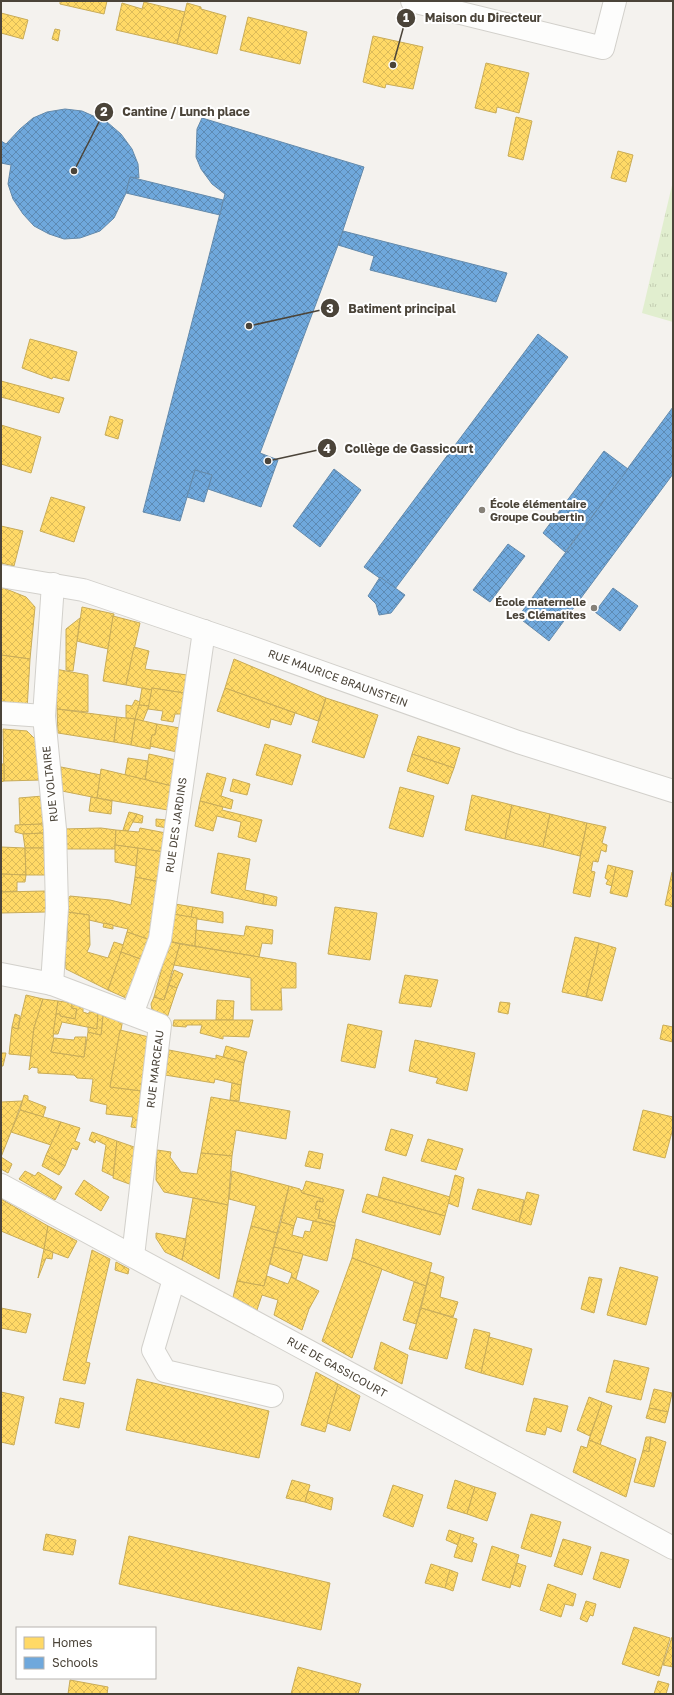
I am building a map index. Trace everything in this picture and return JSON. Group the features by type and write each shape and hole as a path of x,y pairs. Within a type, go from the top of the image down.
{"street":[{"path":"412,1 603,48 614,1"},
{"name":"RUE MAURICE BRAUNSTEIN","path":"1,576 83,590 204,631 518,742 673,791"},
{"name":"RUE VOLTAIRE","path":"52,984 57,900 54,829 44,716 53,584"},
{"name":"RUE DES JARDINS","path":"132,1014 160,939 204,631"},
{"path":"1,713 44,716"},
{"name":"RUE MARCEAU","path":"1,974 52,984 160,1025 133,1256"},
{"name":"RUE DE GASSICOURT","path":"1,1185 174,1279 672,1542"},
{"path":"174,1279 153,1350 164,1371 272,1396"}],"green space":[{"path":"673,181 673,322 642,313"}],"building: Homes":[{"path":"60,1 107,1 104,14 60,4"},
{"path":"144,2 185,12 177,44 116,30 122,3 142,9"},
{"path":"187,3 201,7 201,9 226,16 217,54 177,44"},
{"path":"1,13 28,20 23,39 1,33"},
{"path":"248,17 307,32 300,64 240,50"},
{"path":"55,29 60,30 58,41 52,39"},
{"path":"373,36 423,47 413,89 386,84 385,88 363,82"},
{"path":"486,63 529,73 519,113 497,107 496,113 475,108"},
{"path":"516,117 532,121 523,160 508,156"},
{"path":"618,151 633,155 626,182 611,178"},
{"path":"30,339 77,352 69,381 53,377 52,379 22,368"},
{"path":"1,381 64,398 59,413 1,397"},
{"path":"110,416 123,420 118,439 105,435"},
{"path":"1,425 41,437 31,473 1,464"},
{"path":"51,497 85,507 74,542 40,531"},
{"path":"1,526 23,531 14,566 1,563"},
{"path":"1,587 26,597 35,607 30,659 1,655"},
{"path":"82,607 114,614 108,649 77,641"},
{"path":"113,616 140,623 126,685 103,681"},
{"path":"80,618 73,671 66,670 66,629"},
{"path":"134,647 149,651 145,669 187,675 184,693 152,688 152,690 126,685"},
{"path":"1,655 30,659 27,710 1,708"},
{"path":"234,659 326,698 318,721 225,688"},
{"path":"55,669 88,675 88,712 57,709"},
{"path":"142,688 152,690 149,706 139,705"},
{"path":"152,688 184,693 182,714 175,714 173,722 161,720 163,711 148,709"},
{"path":"225,688 295,713 291,725 271,719 269,728 217,711"},
{"path":"326,698 378,715 364,758 312,742"},
{"path":"135,700 140,702 135,719 126,718 126,705 132,706"},
{"path":"139,705 149,706 143,721 135,719"},
{"path":"57,709 117,717 114,742 58,733"},
{"path":"117,717 135,719 131,745 114,742"},
{"path":"135,719 157,724 155,735 152,735 150,749 131,745"},
{"path":"157,724 180,728 177,752 150,746 152,735 155,735"},
{"path":"3,729 27,731 37,741 41,780 4,781"},
{"path":"418,736 460,748 454,768 412,754"},
{"path":"265,744 301,755 292,785 256,775"},
{"path":"149,754 176,760 172,786 145,780"},
{"path":"412,754 454,768 448,784 407,771"},
{"path":"128,758 148,761 145,780 125,775"},
{"path":"1,764 4,764 4,781 1,782"},
{"path":"61,767 101,775 97,798 62,791"},
{"path":"101,769 172,786 168,810 97,798"},
{"path":"207,773 226,778 221,796 233,800 231,809 200,801"},
{"path":"233,779 250,784 247,795 230,791"},
{"path":"400,787 434,796 423,837 389,828"},
{"path":"472,795 512,805 505,839 465,830"},
{"path":"43,796 43,824 20,825 19,798"},
{"path":"91,797 112,801 111,814 89,811"},
{"path":"200,801 223,807 222,810 262,820 256,842 238,837 241,822 217,816 213,831 195,826"},
{"path":"512,805 550,814 543,847 505,839"},
{"path":"129,812 137,814 128,831 123,830"},
{"path":"137,814 143,816 142,823 133,822"},
{"path":"550,814 587,823 580,856 543,847"},
{"path":"156,819 167,820 167,828 156,826"},
{"path":"587,823 606,827 602,843 607,845 606,852 601,850 598,862 593,861 591,871 595,872 590,897 573,893"},
{"path":"43,824 44,833 23,834 15,832 15,825"},
{"path":"101,828 116,830 115,849 64,849 64,829"},
{"path":"140,828 166,833 164,852 115,845 116,830 139,832"},
{"path":"44,833 44,848 25,848 23,834"},
{"path":"115,845 138,848 136,866 115,862"},
{"path":"1,847 25,848 26,875 1,874"},
{"path":"25,848 44,848 45,875 26,875"},
{"path":"138,848 164,852 160,882 135,877"},
{"path":"218,853 250,859 245,890 264,894 263,904 211,893"},
{"path":"608,865 616,867 612,886 606,884 608,880 605,878"},
{"path":"616,867 633,871 627,897 610,893"},
{"path":"673,872 673,907 665,905"},
{"path":"1,874 26,875 25,882 17,882 17,891 1,892"},
{"path":"135,877 160,882 153,941 127,932 128,929 89,920 89,915 67,912 66,902 70,896 110,900 131,905"},
{"path":"46,891 46,912 1,913 1,892"},
{"path":"264,894 277,897 276,906 263,904"},
{"path":"175,904 193,907 191,918 173,914"},
{"path":"193,907 223,912 223,923 191,918"},
{"path":"335,907 377,913 370,960 328,954"},
{"path":"67,912 89,915 90,945 87,952 108,958 114,942 124,945 108,990 66,969 64,942 68,941"},
{"path":"173,914 197,918 195,946 167,941"},
{"path":"104,923 113,925 113,929 103,927"},
{"path":"246,926 273,930 272,944 262,943 259,957 195,946 196,930 244,936"},
{"path":"127,932 153,941 146,961 121,952"},
{"path":"575,937 599,943 586,997 562,992"},
{"path":"167,941 180,944 164,1000 154,997 163,964 159,962"},
{"path":"599,943 616,948 602,1001 586,997"},
{"path":"180,944 296,963 296,988 281,988 282,1010 251,1010 251,978 174,965"},
{"path":"121,952 146,961 126,998 108,990"},
{"path":"174,970 183,974 177,988 169,985"},
{"path":"405,975 438,980 431,1007 399,1003"},
{"path":"169,985 177,988 167,1018 152,1010 151,1004 154,997 164,1000"},
{"path":"26,995 43,999 34,1028 31,1056 9,1054 12,1027 18,1029"},
{"path":"43,999 58,1001 51,1052 84,1057 88,1032 101,1035 103,1015 123,1019 110,1087 142,1091 138,1128 131,1127 133,1117 106,1114 107,1105 90,1101 93,1079 77,1078 74,1075 38,1073 38,1068 32,1067 29,1070 34,1028"},
{"path":"217,1000 234,1001 233,1020 216,1020"},
{"path":"58,1001 72,1003 72,1008 77,1009 75,1019 56,1014"},
{"path":"500,1002 510,1003 508,1014 498,1012"},
{"path":"72,1003 83,1006 83,1012 89,1014 89,1012 98,1012 97,1029 62,1022 58,1034 53,1034 56,1014 75,1019 77,1009 72,1008"},
{"path":"98,1012 103,1015 101,1035 88,1032 88,1027 97,1029"},
{"path":"15,1014 20,1016 18,1029 12,1027"},
{"path":"174,1020 253,1020 249,1037 223,1036 223,1039 200,1033 202,1025 187,1025 186,1027 173,1026"},
{"path":"348,1024 382,1031 375,1068 341,1061"},
{"path":"663,1025 673,1027 673,1042 660,1039"},
{"path":"120,1030 149,1037 142,1091 110,1087"},
{"path":"75,1037 86,1037 84,1057 51,1052 54,1038 74,1040"},
{"path":"415,1040 475,1053 467,1091 436,1083 438,1078 409,1071"},
{"path":"226,1046 247,1052 244,1063 223,1057"},
{"path":"169,1050 216,1059 216,1055 244,1063 241,1085 215,1079 214,1083 165,1075"},
{"path":"1,1053 6,1053 3,1066 1,1066"},
{"path":"232,1083 241,1085 239,1101 230,1100"},
{"path":"24,1095 28,1096 28,1100 46,1107 43,1117 20,1110"},
{"path":"211,1097 290,1111 286,1139 236,1130 232,1156 201,1153"},
{"path":"22,1101 11,1132 1,1157 1,1102"},
{"path":"20,1110 61,1122 51,1145 11,1132"},
{"path":"643,1110 673,1117 673,1128 665,1158 633,1150"},
{"path":"61,1122 80,1128 75,1141 80,1143 77,1150 72,1148 65,1166 46,1155"},
{"path":"391,1129 413,1135 406,1156 385,1150"},
{"path":"92,1132 117,1141 113,1176 102,1171 106,1145 96,1140 95,1143 89,1140"},
{"path":"428,1139 463,1149 456,1170 421,1161"},
{"path":"117,1141 137,1148 132,1185 113,1178"},
{"path":"157,1150 171,1152 170,1157 181,1172 197,1174 201,1153 232,1156 228,1205 164,1192 156,1180"},
{"path":"309,1151 323,1154 320,1169 305,1166"},
{"path":"46,1155 65,1166 59,1175 42,1166"},
{"path":"1,1157 12,1164 8,1173 1,1169"},
{"path":"25,1171 35,1176 38,1172 62,1187 55,1200 19,1179"},
{"path":"232,1171 289,1186 277,1233 251,1226 256,1206 229,1199"},
{"path":"455,1175 464,1178 458,1207 448,1203"},
{"path":"383,1177 450,1197 445,1216 378,1197"},
{"path":"84,1180 109,1197 101,1211 75,1194"},
{"path":"306,1181 344,1190 335,1223 318,1218 320,1210 315,1209 317,1201 323,1202 323,1199 302,1193 300,1191 303,1190"},
{"path":"289,1186 300,1189 302,1193 323,1199 323,1202 317,1201 315,1209 320,1210 318,1218 335,1223 335,1226 297,1217 294,1226 281,1222"},
{"path":"478,1189 524,1200 519,1222 472,1209"},
{"path":"527,1192 539,1195 531,1225 519,1222"},
{"path":"367,1194 445,1216 440,1235 362,1212"},
{"path":"193,1198 228,1205 219,1279 182,1260"},
{"path":"1,1199 48,1226 44,1249 1,1231"},
{"path":"313,1221 335,1226 327,1261 274,1247 281,1222 294,1226 292,1235 303,1238 305,1231 310,1232"},
{"path":"48,1226 77,1241 68,1258 44,1249"},
{"path":"251,1226 277,1233 264,1286 237,1281"},
{"path":"156,1233 186,1239 182,1260 165,1252 156,1238"},
{"path":"356,1239 432,1263 426,1286 352,1258"},
{"path":"274,1247 303,1254 296,1279 291,1277 292,1273 270,1264"},
{"path":"44,1249 53,1252 52,1259 46,1258 38,1278"},
{"path":"92,1250 110,1259 86,1362 90,1363 85,1384 63,1380"},
{"path":"352,1258 382,1269 352,1358 322,1341"},
{"path":"116,1262 129,1269 128,1274 115,1270"},
{"path":"620,1267 658,1277 646,1325 607,1315"},
{"path":"430,1272 444,1277 440,1297 458,1302 453,1317 421,1308"},
{"path":"267,1276 288,1284 291,1277 319,1291 309,1309 302,1330 274,1315 278,1300 262,1295 257,1310 233,1297 237,1281 264,1286"},
{"path":"589,1277 602,1279 594,1313 581,1309"},
{"path":"414,1282 426,1286 416,1324 403,1320"},
{"path":"1,1308 31,1314 26,1333 1,1328"},
{"path":"421,1308 457,1319 447,1359 409,1349"},
{"path":"474,1329 490,1333 481,1373 465,1368"},
{"path":"489,1337 532,1349 523,1385 481,1373"},
{"path":"381,1342 408,1355 402,1384 374,1369"},
{"path":"614,1360 649,1368 641,1400 606,1392"},
{"path":"316,1372 338,1384 325,1432 301,1425"},
{"path":"137,1379 269,1411 259,1458 126,1430"},
{"path":"338,1384 360,1396 350,1431 327,1423"},
{"path":"654,1389 672,1393 668,1412 649,1408"},
{"path":"1,1392 24,1397 14,1445 1,1442"},
{"path":"589,1397 602,1402 590,1436 577,1430"},
{"path":"60,1398 84,1403 79,1428 55,1423"},
{"path":"534,1398 568,1406 561,1432 547,1427 545,1435 526,1431"},
{"path":"602,1402 612,1406 600,1445 589,1440"},
{"path":"649,1408 668,1412 665,1423 646,1418"},
{"path":"646,1437 651,1437 649,1452 643,1450"},
{"path":"651,1437 666,1442 654,1487 634,1482 643,1450 649,1452"},
{"path":"589,1440 636,1459 626,1497 573,1472 581,1446 587,1448"},
{"path":"292,1480 310,1485 305,1502 286,1498"},
{"path":"455,1480 475,1487 467,1514 447,1508"},
{"path":"393,1485 423,1495 413,1527 383,1516"},
{"path":"475,1487 496,1493 487,1521 467,1514"},
{"path":"308,1491 333,1498 331,1510 305,1502"},
{"path":"531,1514 561,1522 551,1557 521,1548"},
{"path":"449,1530 461,1534 458,1545 446,1540"},
{"path":"46,1534 76,1540 73,1555 43,1550"},
{"path":"461,1534 474,1538 472,1542 477,1544 472,1562 454,1557"},
{"path":"129,1536 330,1583 321,1630 119,1584"},
{"path":"563,1539 591,1547 582,1575 554,1566"},
{"path":"492,1546 519,1555 510,1588 482,1580"},
{"path":"601,1552 629,1560 620,1588 593,1579"},
{"path":"517,1563 526,1566 520,1587 511,1584"},
{"path":"431,1564 450,1570 445,1588 425,1583"},
{"path":"450,1570 458,1573 453,1591 445,1588"},
{"path":"548,1584 576,1594 573,1606 565,1604 561,1617 540,1610"},
{"path":"586,1601 596,1604 593,1616 590,1615 587,1622 580,1619"},
{"path":"634,1627 670,1638 659,1676 622,1664"},
{"path":"673,1637 673,1667 663,1665"},
{"path":"298,1667 361,1684 358,1694 291,1694"},
{"path":"70,1680 108,1687 107,1694 68,1694"},
{"path":"658,1681 669,1684 666,1694 654,1694"}],"building: Schools":[{"path":"65,109 82,111 107,122 121,134 132,149 138,164 139,178 130,177 126,193 114,218 100,231 80,238 64,239 49,234 34,226 23,214 13,199 8,184 11,165 1,163 1,141 6,144 33,118 47,112"},
{"path":"202,118 364,167 338,245 260,453 278,460 261,507 208,489 212,475 195,470 180,521 143,512 225,194 212,184 201,169 196,157 197,129"},
{"path":"130,177 223,200 220,215 126,193"},
{"path":"343,231 507,273 496,302 370,270 374,256 338,245"},
{"path":"538,334 568,357 395,589 364,567"},
{"path":"673,407 673,474 549,641 518,617"},
{"path":"604,451 628,469 565,552 543,533"},
{"path":"334,469 361,490 320,547 293,526"},
{"path":"195,470 212,475 204,502 187,497"},
{"path":"508,544 525,556 490,602 473,590"},
{"path":"380,577 405,595 391,613 379,615 376,604 368,596"},
{"path":"613,588 638,606 620,631 595,612"}],"place":[{"name":"Maison du Directeur","path":"393,65"},
{"name":"Cantine / Lunch place","path":"74,171"},
{"name":"Batiment principal","path":"249,326"},
{"name":"Collège de Gassicourt","path":"268,461"},
{"name":"École élémentaire Groupe Coubertin","path":"482,510"},
{"name":"École maternelle Les Clématites","path":"594,608"}]}
